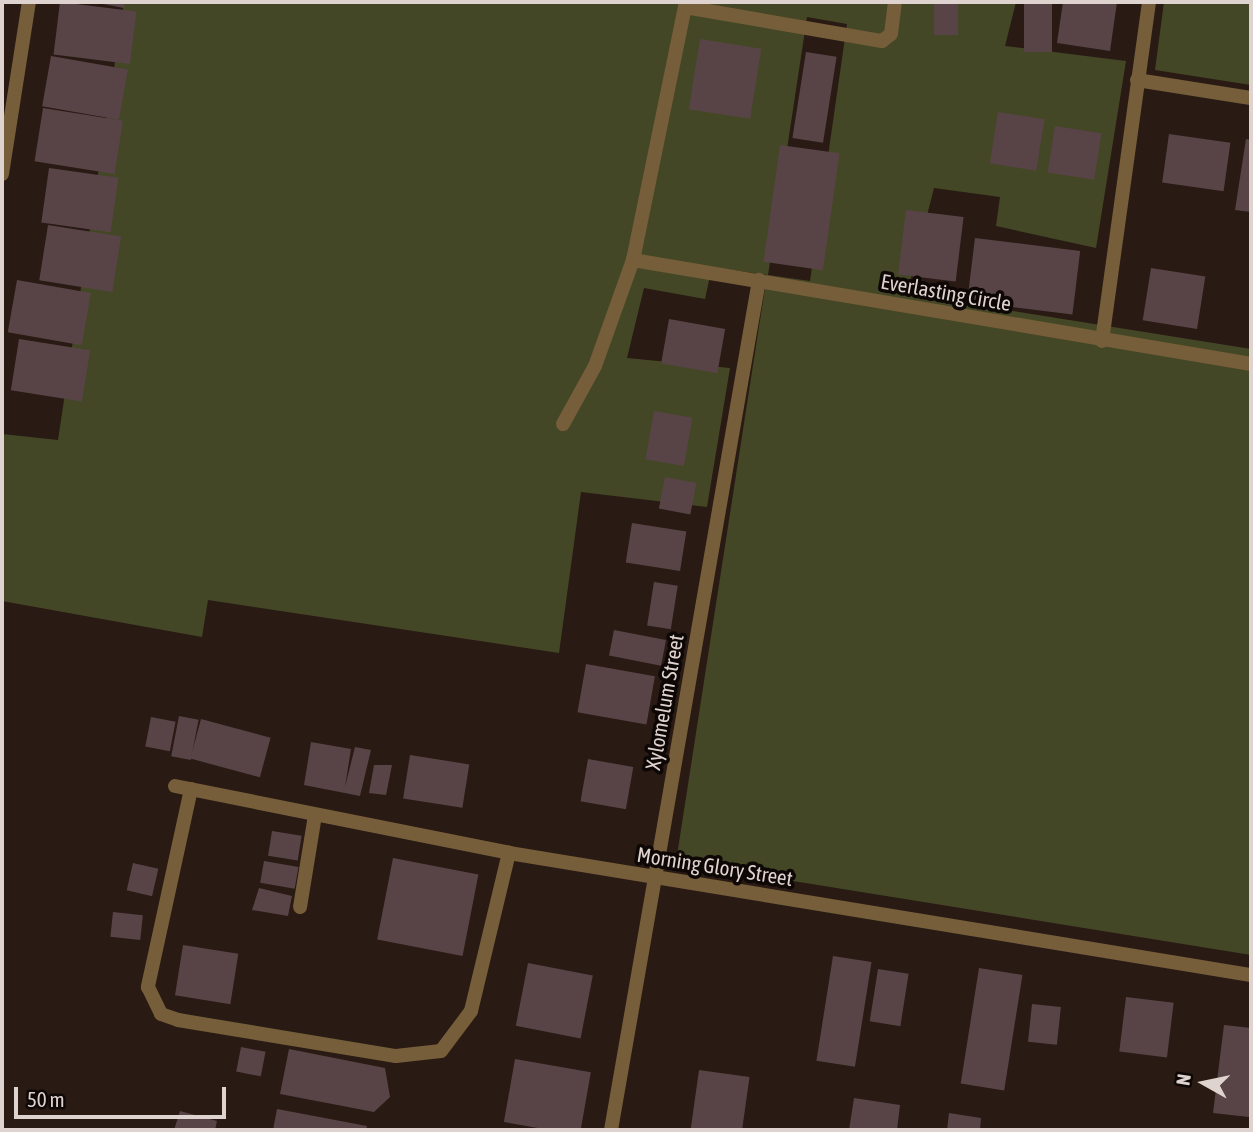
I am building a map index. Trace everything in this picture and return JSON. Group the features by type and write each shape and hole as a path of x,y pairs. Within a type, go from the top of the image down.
{"street":[{"path":"2,174 29,2"},
{"path":"563,424 585,390 633,260 686,4 882,41 891,34 895,2"},
{"path":"1102,341 1149,2"},
{"path":"1137,80 1251,98"},
{"name":"Everlasting Circle","path":"633,260 1251,364"},
{"name":"Xylomelum Street","path":"611,1130 759,281"},
{"name":"Morning Glory Street","path":"175,786 509,853 1251,975"},
{"path":"191,789 148,986 156,1008 178,1020 396,1056 441,1051 471,1012 509,853"},
{"path":"300,907 315,815"}],"green space":[{"path":"124,2 1016,2 1005,46 1126,61 1096,248 996,226 1000,197 934,188 907,294 1251,349 1251,955 676,862 767,275 712,267 705,299 644,288 627,358 730,368 707,507 581,492 559,653 208,600 202,637 2,601 2,434 58,440","holes":["807,17 847,24 810,281 768,275"]},
{"path":"1164,2 1251,2 1251,85 1155,70"}],"building":[{"path":"60,2 136,11 130,64 54,55"},
{"path":"93,2 125,2 124,8"},
{"path":"934,2 958,2 958,35 934,35"},
{"path":"1024,2 1052,2 1052,52 1024,52"},
{"path":"1063,2 1117,2 1110,51 1057,43"},
{"path":"700,39 761,49 750,119 689,109"},
{"path":"806,52 837,57 823,143 792,138"},
{"path":"51,56 128,70 119,120 42,106"},
{"path":"43,108 123,121 115,174 35,161"},
{"path":"998,112 1044,119 1036,171 990,163"},
{"path":"1055,126 1101,133 1094,180 1048,172"},
{"path":"1169,134 1230,143 1224,191 1162,183"},
{"path":"1246,139 1251,140 1251,212 1235,210"},
{"path":"780,145 839,153 823,270 764,262"},
{"path":"49,168 118,178 111,232 41,222"},
{"path":"906,210 964,217 956,282 898,275"},
{"path":"48,225 121,237 112,292 39,280"},
{"path":"975,238 1080,251 1072,314 967,302"},
{"path":"1151,268 1205,277 1197,329 1143,320"},
{"path":"17,280 91,293 82,345 8,332"},
{"path":"669,319 725,329 717,373 661,363"},
{"path":"19,339 90,350 82,402 11,390"},
{"path":"654,411 692,418 684,466 645,459"},
{"path":"665,477 696,483 690,515 659,508"},
{"path":"632,523 686,532 680,571 626,563"},
{"path":"654,582 678,586 671,629 647,625"},
{"path":"614,630 666,640 661,666 609,656"},
{"path":"586,664 655,676 646,724 577,712"},
{"path":"179,716 199,720 191,760 171,756"},
{"path":"151,717 176,722 170,751 145,746"},
{"path":"201,719 271,738 260,777 190,759"},
{"path":"311,742 351,749 345,787 355,747 371,750 360,796 304,785"},
{"path":"410,755 469,764 462,808 403,798"},
{"path":"588,759 633,767 626,809 581,801"},
{"path":"374,765 392,765 386,795 369,793"},
{"path":"272,831 302,836 298,860 268,856"},
{"path":"393,858 478,875 463,956 377,939"},
{"path":"264,861 298,867 295,889 260,883"},
{"path":"133,863 158,869 152,896 127,890"},
{"path":"259,888 292,896 288,916 252,910"},
{"path":"113,912 143,915 140,940 110,937"},
{"path":"183,945 238,954 230,1004 175,995"},
{"path":"833,956 872,962 855,1067 816,1061"},
{"path":"528,963 593,976 581,1038 516,1026"},
{"path":"979,968 1022,975 1004,1090 961,1084"},
{"path":"878,969 909,974 900,1026 870,1021"},
{"path":"1126,997 1174,1003 1167,1057 1119,1052"},
{"path":"1032,1004 1061,1007 1057,1045 1028,1042"},
{"path":"1224,1025 1251,1028 1249,1117 1213,1113"},
{"path":"241,1047 266,1052 261,1076 236,1072"},
{"path":"289,1049 385,1068 390,1097 374,1112 280,1094"},
{"path":"515,1059 591,1072 581,1130 549,1130 504,1122"},
{"path":"699,1070 750,1077 742,1130 691,1130"},
{"path":"854,1098 900,1105 897,1130 849,1130"},
{"path":"277,1109 367,1126 366,1130 273,1130"},
{"path":"180,1111 217,1121 215,1130 174,1130"},
{"path":"949,1113 981,1118 980,1130 947,1130"}]}
